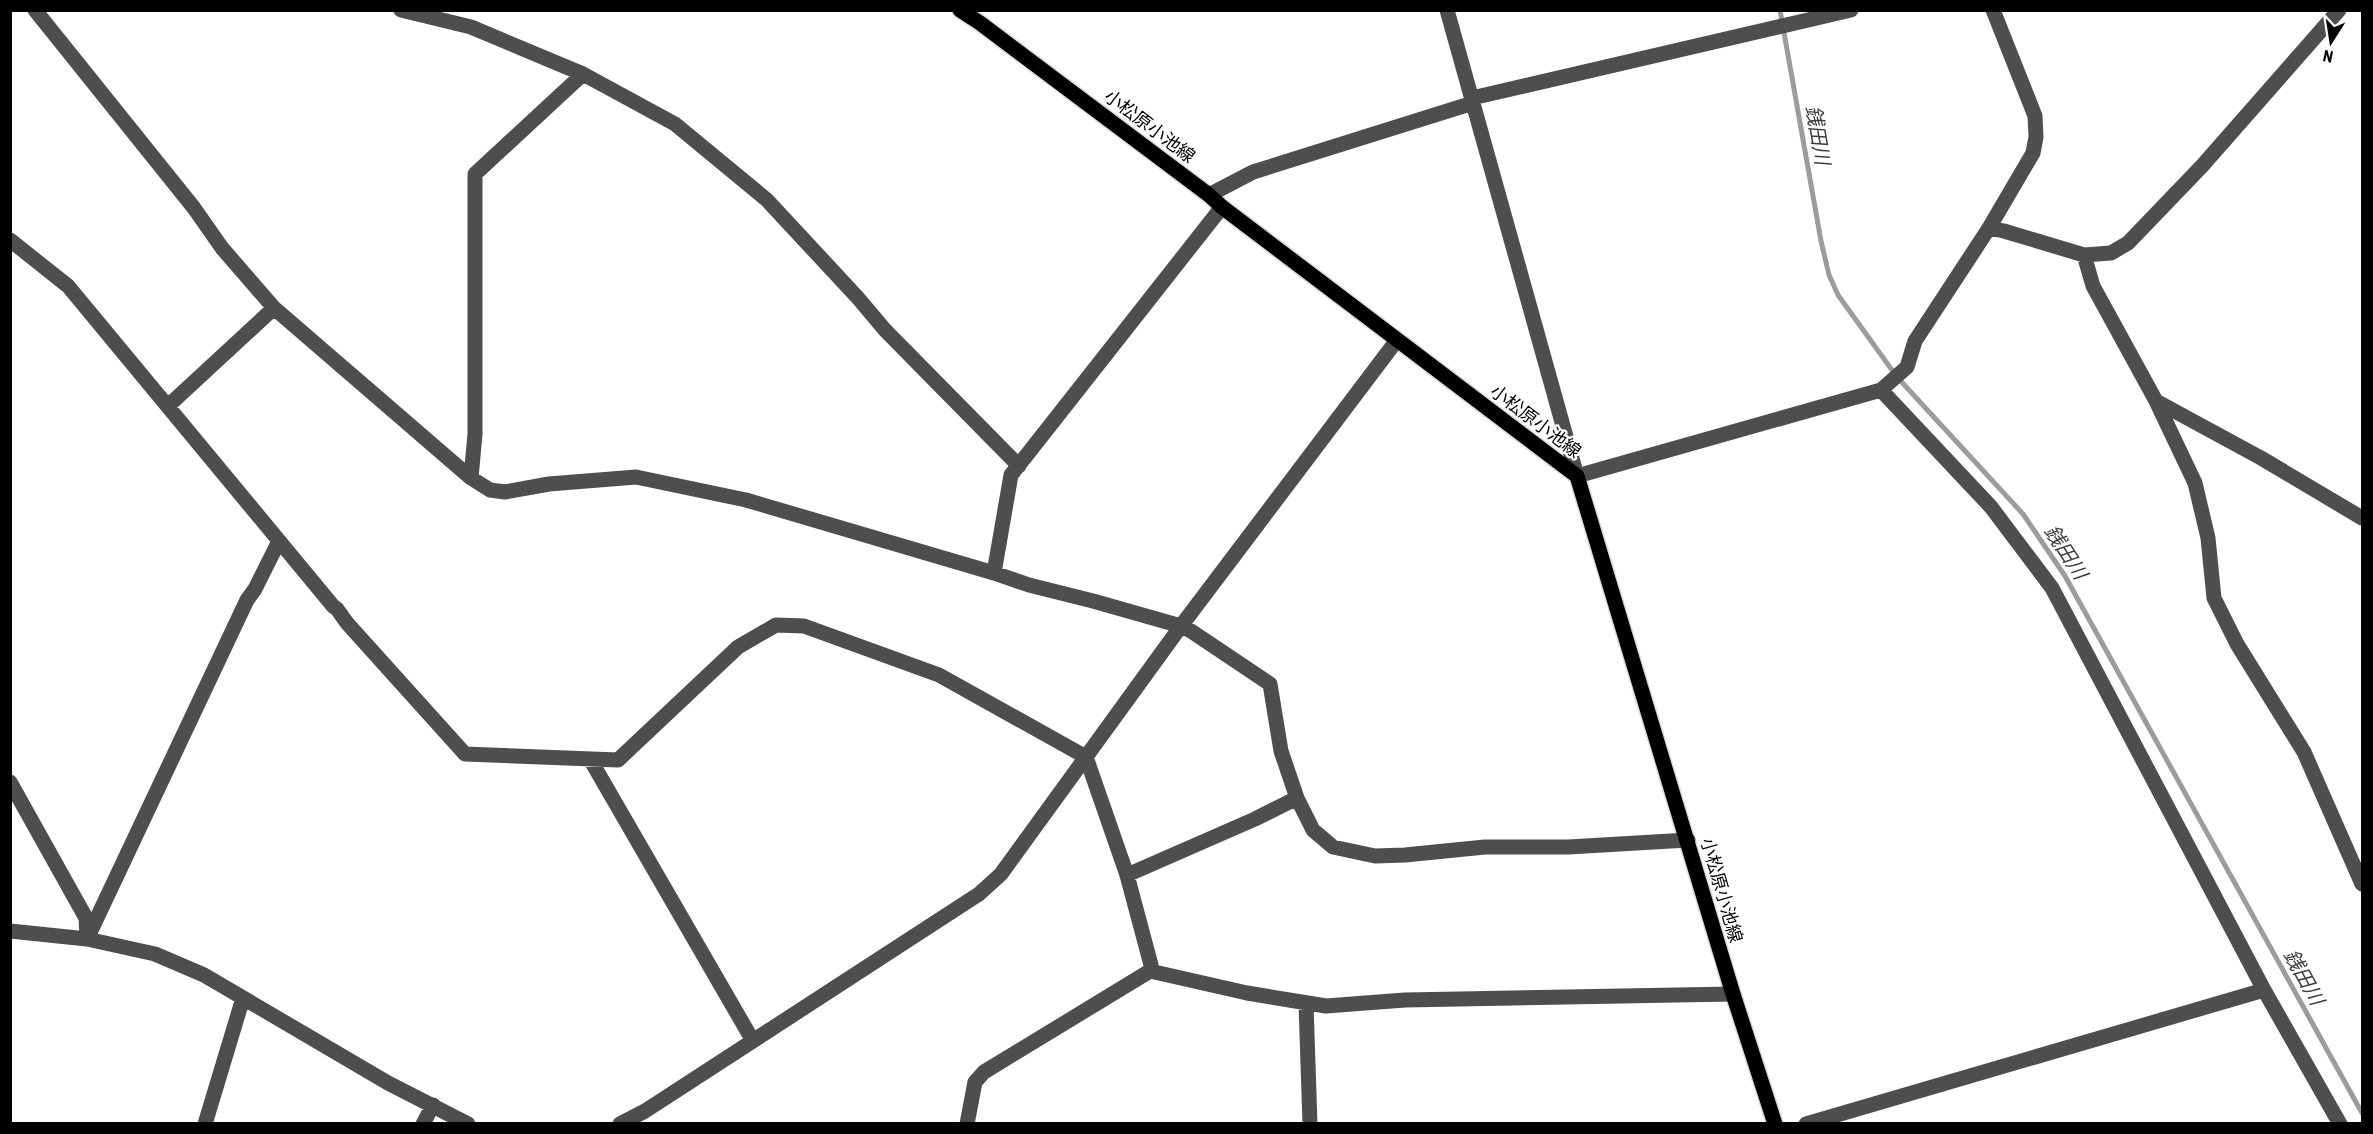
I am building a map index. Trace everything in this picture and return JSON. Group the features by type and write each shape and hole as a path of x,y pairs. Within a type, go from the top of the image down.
{"main road":[{"name":"小松原小池線","path":"960,10 1209,195 1577,476 1688,840 1732,994 1775,1124"}],"street":[{"path":"35,10 194,208 222,248 273,308 471,478 490,490 505,492 549,484 636,477 746,500 1029,585 1181,626 1270,684 1281,751 1297,798 1313,830 1333,847 1375,856 1485,847 1568,847 1688,840"},
{"path":"401,10 471,27 583,74 675,124 767,200 885,330 1019,466"},
{"path":"1447,10 1577,476 1881,390 1907,367 1915,341 1989,228 2033,153 2036,137 2035,116 1993,10"},
{"path":"1209,195 1253,172 1473,101 1851,10"},
{"path":"1989,228 2084,255 2111,253 2128,243 2202,166 2339,10"},
{"path":"471,478 475,434 475,174 583,74"},
{"path":"994,573 1011,476 1222,207"},
{"path":"10,240 68,285 347,623 465,754 618,760 738,648 776,625 804,626 939,675 1086,757 1126,875 1151,965 1150,971"},
{"path":"2084,255 2093,286 2156,401 2195,483 2208,538 2214,598 2237,644 2304,752 2362,884"},
{"path":"168,406 273,308"},
{"path":"620,1124 645,1111 979,894 1001,874 1181,626 1396,340"},
{"path":"1881,390 1991,507 2052,588 2264,990 2340,1124"},
{"path":"2156,401 2261,458 2362,518"},
{"path":"87,939 247,600 279,541"},
{"path":"590,759 753,1041"},
{"path":"10,782 86,918 87,939"},
{"path":"1126,875 1255,819 1297,798"},
{"path":"10,931 87,939 155,954 204,975 388,1083 468,1124"},
{"path":"967,1124 975,1082 984,1072 1150,971 1306,1004 1326,1006 1405,1000 1732,994"},
{"path":"1806,1124 2264,990"},
{"path":"205,1124 243,998"},
{"path":"1306,1004 1310,1124"},
{"path":"423,1124 434,1105"}],"waterway":[{"name":"銭田川","path":"1780,10 1821,241 1829,275 1838,295 1897,377 2023,514 2065,576 2362,1113"}]}
